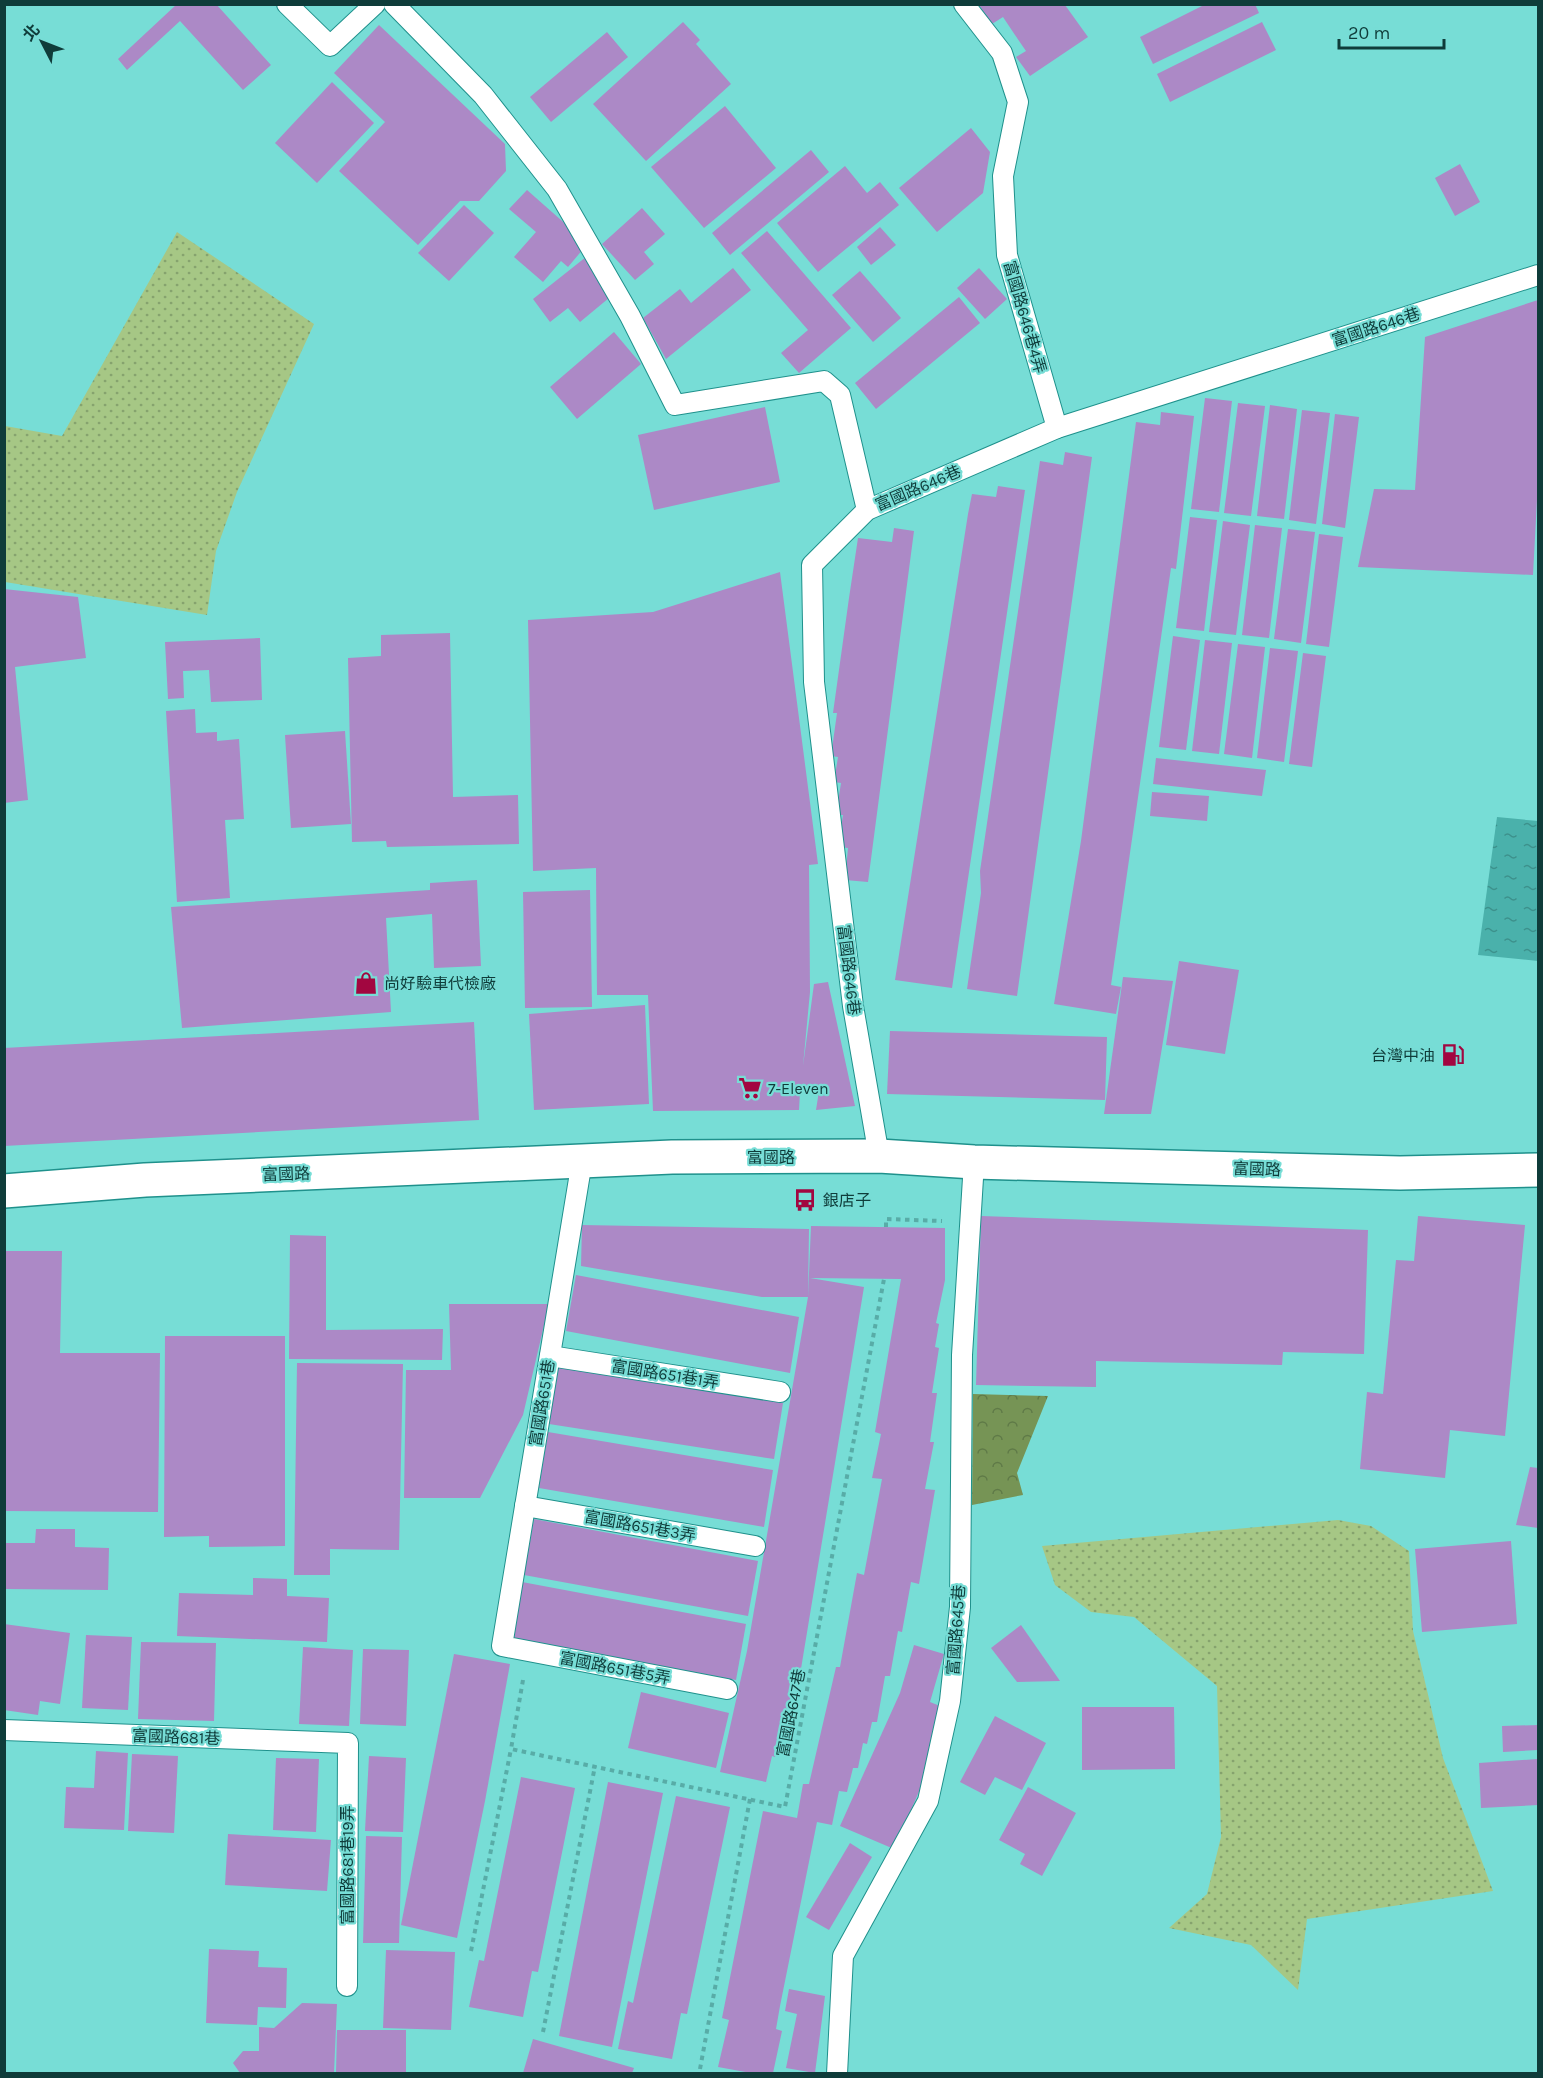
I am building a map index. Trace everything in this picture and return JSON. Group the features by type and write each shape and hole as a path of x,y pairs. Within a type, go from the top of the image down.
{"street":[{"name":"富國路","path":"4,1191 145,1180 672,1157 879,1156 974,1162 1400,1173 1539,1170"}],"lane":[{"path":"287,4 330,46 375,4"},
{"path":"394,4 483,95 557,189 630,316 675,405 824,381 840,395 867,510"},
{"name":"富國路646巷4弄","path":"964,4 1002,53 1018,102 1003,176 1007,255 1057,428"},
{"name":"富國路646巷","path":"879,1156 853,1006 814,682 812,566 867,510 1057,428 1539,275"},
{"name":"富國路651巷","path":"502,1646 582,1161"},
{"name":"富國路645巷","path":"837,2073 843,1956 928,1801 950,1701 960,1606 962,1355 974,1162"},
{"name":"富國路651巷1弄","path":"550,1356 780,1392"},
{"name":"富國路651巷3弄","path":"525,1506 755,1546"},
{"name":"富國路651巷5弄","path":"502,1646 728,1689"},
{"name":"富國路681巷","path":"4,1730 348,1743"},
{"name":"富國路681巷19弄","path":"347,1986 348,1743"}],"path":[{"path":"886,1227 886,1219 969,1222"},
{"name":"富國路647巷","path":"511,1749 785,1807 884,1280"},
{"path":"471,1951 523,1680"},
{"path":"543,2032 595,1766"},
{"path":"700,2069 750,1799"}],"green space":[{"path":"177,232 314,324 237,492 216,551 207,615 5,582 5,426 62,436"},
{"path":"973,1394 1048,1396 1017,1473 1023,1495 972,1505"},
{"path":"1338,1520 1371,1526 1409,1551 1413,1631 1443,1758 1493,1891 1307,1919 1298,1990 1251,1945 1169,1928 1207,1894 1221,1837 1217,1686 1134,1617 1091,1612 1055,1585 1042,1546"}],"water":[{"path":"1497,817 1538,821 1538,961 1478,955"}],"building":[{"path":"177,4 216,4 271,65 243,90 180,21 127,70 118,59"},
{"path":"1206,4 1255,4 1259,13 1153,64 1140,37"},
{"path":"979,5 1065,5 1088,37 1030,76 1016,57 1026,51 1003,17 992,24"},
{"path":"683,22 700,40 696,44 731,84 646,161 593,104"},
{"path":"1262,22 1276,50 1170,102 1157,74"},
{"path":"379,25 505,144 506,171 479,201 460,201 418,245 339,171 385,122 334,73"},
{"path":"607,32 628,57 551,122 530,97"},
{"path":"332,82 374,123 317,183 275,143"},
{"path":"725,106 776,168 704,228 651,167"},
{"path":"971,128 990,152 983,193 937,232 899,188"},
{"path":"811,150 829,172 730,255 712,233"},
{"path":"1460,164 1480,202 1455,216 1435,178"},
{"path":"845,166 867,193 880,182 899,205 818,272 777,223"},
{"path":"527,190 578,235 584,248 568,267 561,261 543,282 514,257 536,232 509,209"},
{"path":"464,205 494,233 449,281 418,253"},
{"path":"642,208 665,234 644,252 654,264 635,280 602,244"},
{"path":"880,227 896,245 871,265 857,247"},
{"path":"767,231 851,328 799,373 781,353 808,330 741,253"},
{"path":"586,257 615,293 580,322 568,308 550,322 533,299"},
{"path":"733,268 751,290 666,359 643,318 680,289 691,303"},
{"path":"979,268 1007,299 985,319 957,288"},
{"path":"860,271 901,318 873,342 832,295"},
{"path":"959,297 980,323 876,409 855,383"},
{"path":"1538,300 1538,481 1533,575 1358,567 1374,489 1415,490 1425,337"},
{"path":"614,332 641,364 577,419 550,387"},
{"path":"1205,398 1232,401 1219,512 1191,509"},
{"path":"1238,403 1265,406 1251,516 1224,513"},
{"path":"1270,405 1297,409 1284,519 1257,516"},
{"path":"765,407 780,482 654,510 638,435"},
{"path":"1302,410 1330,413 1316,524 1289,520"},
{"path":"1161,412 1194,416 1176,569 1171,568 1111,985 1121,987 1116,1014 1054,1004 1081,841 1136,422 1160,425"},
{"path":"1335,414 1359,417 1345,528 1322,524"},
{"path":"1065,452 1092,457 1017,996 967,989 981,893 980,871 1040,461 1063,465"},
{"path":"998,486 1025,490 952,988 895,980 972,494 996,497"},
{"path":"1190,517 1217,520 1204,631 1176,628"},
{"path":"1223,521 1250,525 1236,635 1209,632"},
{"path":"1255,525 1282,528 1269,638 1242,635"},
{"path":"894,528 914,531 868,882 845,880 848,848 838,847 843,815 836,815 841,783 834,782 838,757 831,756 837,713 833,713 849,598 858,538 892,542"},
{"path":"1288,529 1315,532 1301,643 1274,639"},
{"path":"1319,534 1343,537 1329,647 1306,644"},
{"path":"780,572 818,864 809,865 810,992 803,1066 814,984 828,982 855,1106 816,1110 819,1091 800,1092 799,1110 653,1111 648,995 597,995 596,868 533,871 528,620 653,612"},
{"path":"4,589 78,597 86,658 15,667 28,800 4,803"},
{"path":"450,633 453,797 518,795 519,844 387,847 386,841 352,842 348,658 381,656 381,635"},
{"path":"1173,636 1200,640 1186,750 1159,747"},
{"path":"260,638 262,700 211,702 209,670 183,671 184,698 168,699 165,642"},
{"path":"1205,640 1232,643 1219,754 1192,751"},
{"path":"1238,644 1265,647 1252,758 1224,754"},
{"path":"1270,648 1298,651 1284,762 1257,758"},
{"path":"1303,653 1326,656 1312,767 1289,764"},
{"path":"195,709 196,733 217,732 217,741 239,739 244,819 225,820 230,898 177,902 166,711"},
{"path":"345,731 351,824 291,828 285,735"},
{"path":"1156,758 1266,770 1262,796 1153,784"},
{"path":"1152,792 1209,796 1207,821 1150,816"},
{"path":"477,880 481,966 434,968 432,914 386,918 391,1012 182,1028 171,907 430,890 430,883"},
{"path":"590,890 592,1007 525,1008 523,892"},
{"path":"1179,961 1239,970 1225,1054 1166,1045"},
{"path":"1123,977 1173,981 1151,1114 1104,1114"},
{"path":"645,1005 649,1104 534,1110 529,1014"},
{"path":"474,1022 479,1120 4,1146 4,1048"},
{"path":"890,1031 1107,1037 1105,1100 887,1094"},
{"path":"981,1216 1368,1230 1364,1354 1283,1352 1282,1365 1096,1361 1096,1387 976,1385"},
{"path":"1418,1216 1525,1225 1505,1436 1450,1430 1445,1478 1360,1469 1367,1392 1383,1394 1396,1260 1414,1261"},
{"path":"582,1225 809,1229 808,1297 762,1297 581,1266"},
{"path":"811,1226 945,1228 945,1280 936,1323 939,1324 935,1347 939,1348 932,1393 937,1393 930,1442 934,1442 925,1489 935,1490 919,1584 911,1582 902,1632 898,1631 890,1676 885,1676 877,1722 872,1722 867,1744 863,1743 858,1768 853,1768 847,1792 839,1791 832,1825 817,1822 780,2006 776,2029 782,2031 773,2073 751,2073 718,2067 729,2020 722,2018 763,1811 797,1818 803,1784 809,1784 836,1667 840,1667 857,1573 864,1575 882,1479 872,1478 881,1434 875,1432 901,1279 810,1278 864,1287 798,1687 793,1686 783,1734 779,1733 775,1757 772,1756 766,1782 720,1772 747,1651 808,1297"},
{"path":"290,1235 326,1236 326,1330 443,1329 442,1360 289,1359"},
{"path":"4,1251 62,1251 60,1353 160,1353 158,1512 4,1511"},
{"path":"576,1275 799,1317 790,1373 566,1331"},
{"path":"449,1304 549,1304 523,1415 480,1498 404,1498 406,1370 451,1370"},
{"path":"165,1336 285,1336 285,1546 209,1547 209,1536 164,1537"},
{"path":"297,1363 403,1364 399,1550 330,1549 330,1575 294,1575"},
{"path":"557,1367 783,1403 774,1459 549,1424"},
{"path":"548,1432 773,1470 764,1527 539,1488"},
{"path":"1530,1467 1538,1468 1538,1528 1516,1525"},
{"path":"534,1519 758,1561 748,1616 524,1575"},
{"path":"36,1529 75,1529 75,1547 109,1548 108,1590 4,1589 4,1543 35,1543"},
{"path":"1511,1541 1517,1624 1422,1632 1415,1549"},
{"path":"253,1578 287,1579 287,1596 329,1598 327,1642 177,1636 179,1593 253,1595"},
{"path":"522,1582 746,1624 736,1680 512,1638"},
{"path":"4,1624 70,1633 60,1704 40,1701 38,1715 4,1710"},
{"path":"1021,1625 1060,1681 1017,1682 991,1648"},
{"path":"86,1635 132,1637 128,1710 82,1708"},
{"path":"141,1642 216,1643 214,1721 138,1719"},
{"path":"914,1645 944,1654 930,1702 940,1706 924,1780 894,1849 840,1826 900,1693"},
{"path":"303,1647 353,1650 349,1726 299,1724"},
{"path":"363,1649 409,1650 406,1726 360,1724"},
{"path":"454,1654 510,1664 457,1938 401,1925"},
{"path":"641,1692 729,1713 716,1768 628,1748"},
{"path":"1082,1707 1174,1707 1175,1769 1082,1770"},
{"path":"995,1716 1046,1743 1022,1790 995,1777 985,1795 960,1782"},
{"path":"1538,1725 1538,1750 1503,1752 1502,1726"},
{"path":"96,1751 128,1753 124,1830 64,1828 66,1787 94,1788"},
{"path":"132,1754 178,1756 174,1833 128,1831"},
{"path":"369,1756 406,1758 403,1832 365,1831"},
{"path":"276,1758 319,1759 316,1832 273,1830"},
{"path":"1538,1759 1538,1805 1481,1808 1479,1763"},
{"path":"521,1777 575,1788 538,1972 532,1971 523,2017 469,2007 479,1960 484,1961"},
{"path":"608,1782 663,1793 612,2047 559,2036"},
{"path":"1028,1787 1076,1813 1042,1876 1020,1864 1025,1854 999,1840"},
{"path":"676,1796 730,1807 687,2014 681,2013 672,2059 618,2049 628,2001 633,2003"},
{"path":"228,1834 331,1840 327,1891 225,1885"},
{"path":"366,1836 402,1837 399,1943 363,1943"},
{"path":"850,1843 872,1857 829,1930 806,1917"},
{"path":"209,1949 259,1951 258,1967 287,1968 286,2008 258,2007 257,2025 206,2023"},
{"path":"386,1950 455,1952 451,2030 383,2028"},
{"path":"789,1989 825,1996 815,2073 786,2068 797,2014 785,2011"},
{"path":"302,2003 337,2004 334,2073 240,2073 233,2063 243,2051 259,2051 259,2027 274,2028"},
{"path":"337,2030 406,2030 406,2073 336,2073"},
{"path":"533,2039 634,2068 632,2073 523,2073"}],"place":[{"name":"尚好驗車代檢廠","path":"366,983"},
{"name":"台灣中油","path":"1453,1055"},
{"name":"7-Eleven","path":"750,1088"},
{"name":"銀店子","path":"805,1200"}]}
